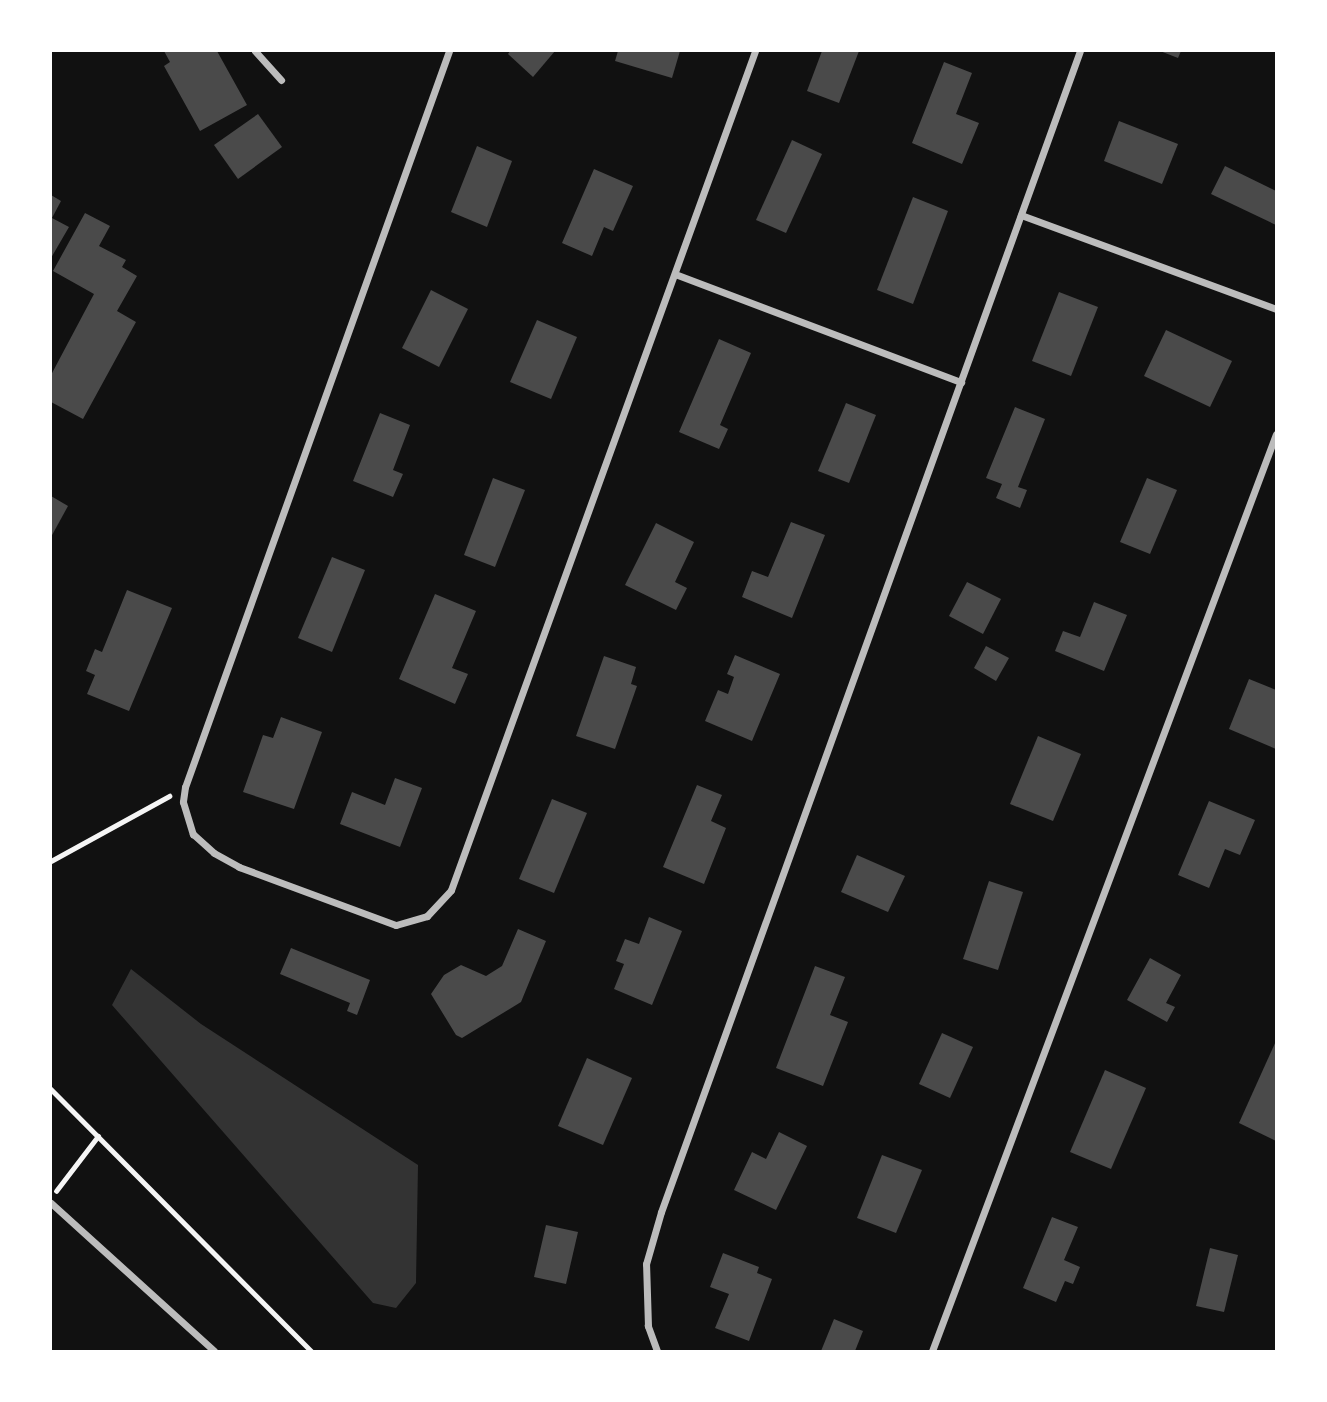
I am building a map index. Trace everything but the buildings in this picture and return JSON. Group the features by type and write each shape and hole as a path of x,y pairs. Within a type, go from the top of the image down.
{"street":[{"path":"255,51 281,80"},
{"path":"449,51 185,787 184,816 193,834 214,853 239,867 383,923 396,925 427,916 451,890 755,51"},
{"path":"657,1351 648,1326 646,1264 660,1212 1080,51"},
{"path":"1021,215 1276,309"},
{"path":"675,274 961,383"},
{"path":"932,1351 1276,434"},
{"path":"51,1203 214,1351"}],"path":[{"path":"51,861 88,845 185,787"},
{"path":"51,1089 312,1351"},
{"path":"51,1197 98,1136"}],"shaded area":[{"path":"131,969 201,1024 418,1165 416,1283 396,1308 373,1303 112,1005"}]}
